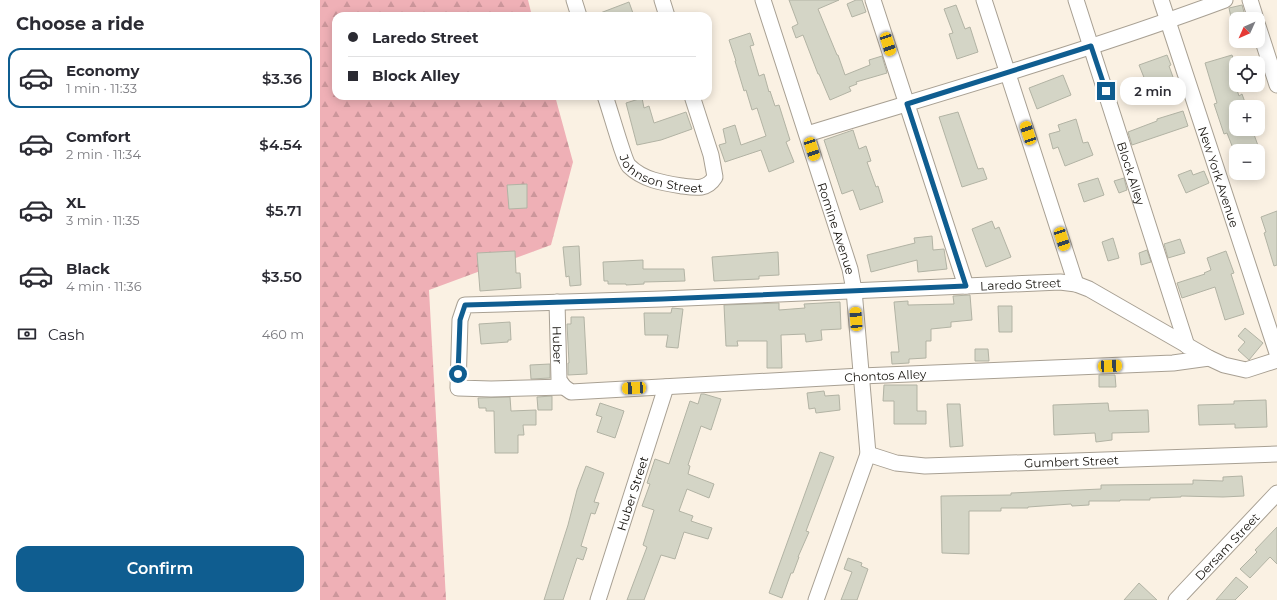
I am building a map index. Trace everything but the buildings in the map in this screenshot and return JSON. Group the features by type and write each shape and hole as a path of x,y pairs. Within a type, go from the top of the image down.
{"street":[{"path":"574,0 578,12"},
{"path":"662,0 666,12"},
{"name":"Romine Avenue","path":"763,0 850,269 854,290 868,454 816,600"},
{"path":"873,0 966,286"},
{"path":"984,0 1076,284"},
{"name":"Block Alley","path":"1076,0 1187,346"},
{"name":"New York Avenue","path":"1161,0 1277,352"},
{"path":"807,134 1008,73 1168,21 1225,0"},
{"path":"1250,0 1254,12"},
{"path":"1265,48 1277,85"},
{"name":"Johnson Street","path":"606,100 627,165 641,176 662,183 693,187 706,186 715,177 711,155 693,100"},
{"name":"Laredo Street","path":"458,388 460,320 465,305 1060,282 1076,284 1089,289 1187,346 1224,365 1246,370 1277,360"},
{"name":"Huber","path":"557,302 559,380 564,387"},
{"name":"Chontos Alley","path":"458,388 491,389 564,387 570,392 861,376 1173,363 1209,358"},
{"name":"Huber Street","path":"598,600 666,387"},
{"name":"Gumbert Street","path":"868,454 896,463 925,466 1277,454"},
{"name":"Dersam Street","path":"1176,600 1277,493"}],"green space":[{"path":"320,0 528,0 531,12 332,12 332,100 556,100 573,162 551,245 429,290 446,600 320,600"}],"route":[{"path":"458,374 460,320 462,310 465,305 662,299 966,286 907,104 1091,46 1106,91"}]}
